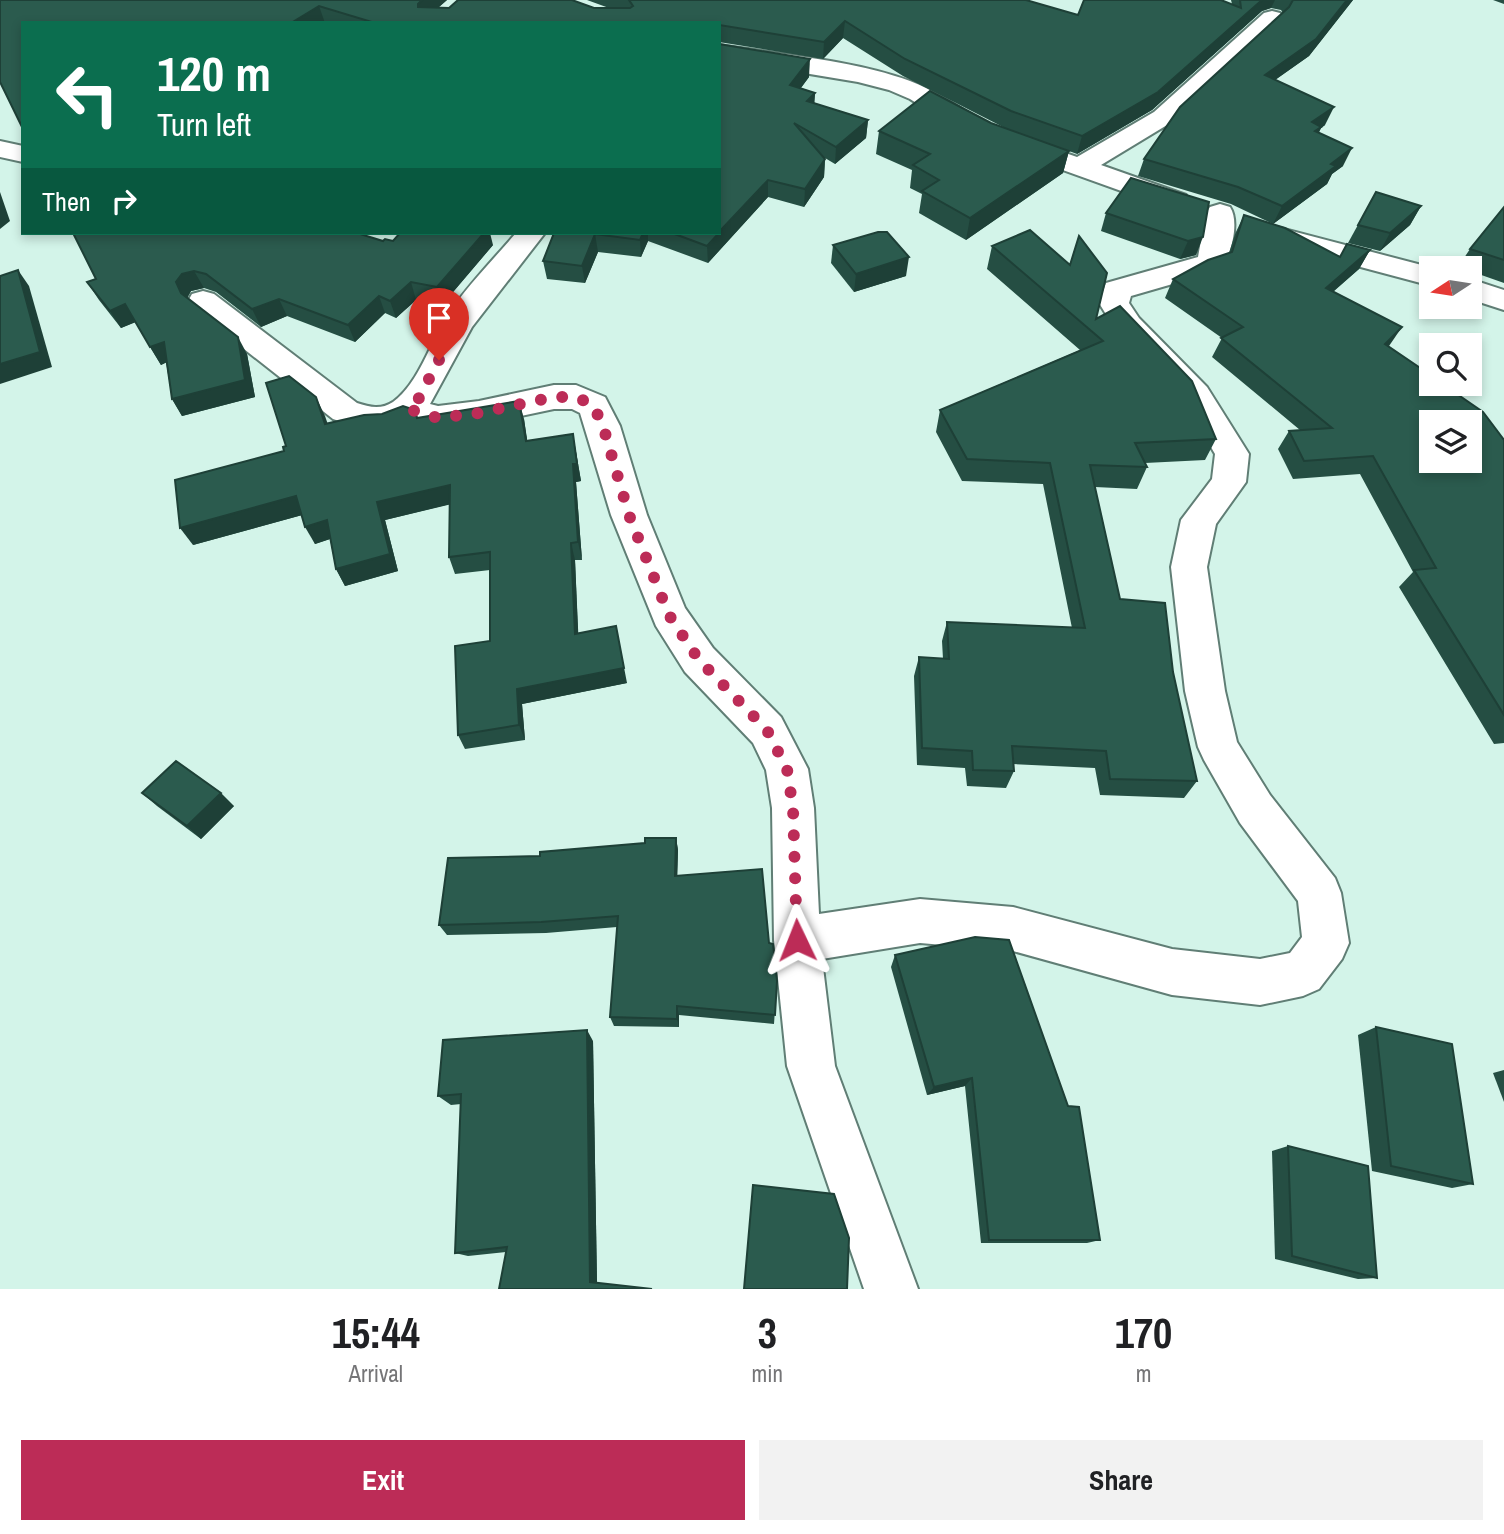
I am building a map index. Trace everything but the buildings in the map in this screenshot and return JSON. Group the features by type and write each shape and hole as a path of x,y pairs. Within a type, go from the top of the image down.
{"street":[{"path":"1079,167 1163,117 1272,18"},
{"path":"721,52 859,75 898,85 991,135 1156,195 1220,212 1257,231 1419,274"},
{"path":"0,149 21,154"},
{"path":"797,940 920,921 1000,928 1172,972 1260,982 1303,973 1326,943 1319,893 1255,809 1218,747 1205,691 1189,567 1199,520 1228,482 1232,454 1196,395 1128,325 1114,303 1117,290 1188,272 1211,262 1217,244 1220,212"},
{"path":"203,301 345,411 364,420 388,418 408,409 419,398 459,322 529,235"},
{"path":"1482,293 1504,300"},
{"path":"408,409 438,418 479,413 554,397 576,397 593,405 603,426 629,515 669,615 699,660 767,730 787,769 793,808 797,940 811,1066 891,1289"}],"route":[{"path":"439,360 419,398 408,409 438,418 479,413 554,397 576,397 593,405 603,426 629,515 669,615 699,660 767,730 787,769 793,808 797,940"}]}
